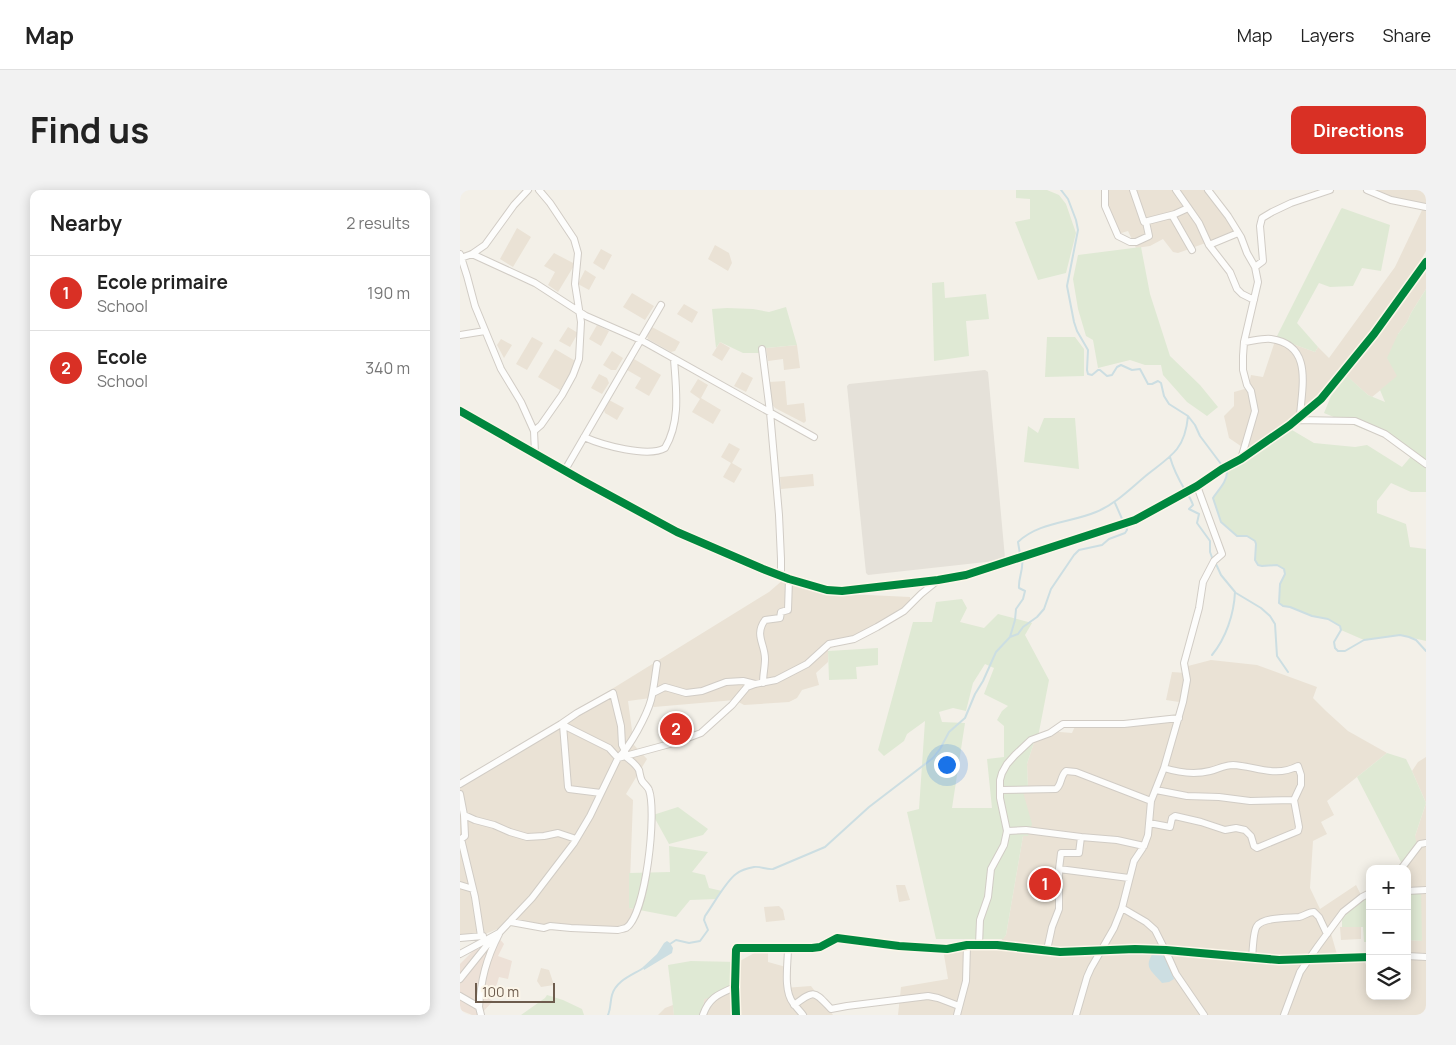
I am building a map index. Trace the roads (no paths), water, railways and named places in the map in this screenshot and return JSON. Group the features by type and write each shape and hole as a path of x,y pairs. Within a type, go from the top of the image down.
{"street":[{"path":"528,190 514,205 485,246 472,254 460,256 474,306 501,369 521,402 534,431 535,453"},
{"path":"534,431 541,425 562,395 573,375 579,359 581,322 575,284 578,253 574,239 539,190"},
{"path":"1105,190 1105,206 1118,236 1130,242 1136,242 1149,236 1149,233 1146,222 1142,220 1133,190"},
{"path":"1176,190 1199,223 1209,245 1230,272 1237,289 1254,300"},
{"path":"1208,190 1228,216 1238,233 1255,267 1258,282 1244,342 1243,370 1255,411 1241,459"},
{"path":"1255,267 1263,261 1260,226 1262,218 1291,204 1330,190"},
{"path":"1367,190 1390,200 1426,207"},
{"path":"1146,222 1172,215 1188,208"},
{"path":"1172,215 1192,250"},
{"path":"1209,245 1238,233"},
{"path":"472,254 535,283 581,313 641,340 814,437"},
{"path":"460,411 677,532 789,579 827,590 842,591 938,580 966,575 1135,520 1241,459 1298,418 1320,399 1374,334 1426,262"},
{"path":"565,470 662,305"},
{"path":"460,335 485,331"},
{"path":"1244,342 1271,339 1292,347 1304,370 1298,418"},
{"path":"762,349 770,412 779,515 782,559 781,576"},
{"path":"584,437 615,448 656,452 665,448 672,435 676,412 674,358"},
{"path":"1298,418 1355,421 1385,434 1426,464"},
{"path":"1076,1015 1087,977 1109,939 1122,908 1134,861 1144,846 1148,835 1152,801 1179,718 1187,680 1184,667 1185,658 1199,608 1203,582 1214,561 1222,554 1197,486"},
{"path":"763,683 762,673 765,659 760,635 761,625 765,620 780,618 781,612 788,610 789,579"},
{"path":"653,693 665,687 686,693 702,691 726,682 743,681 755,684 776,680 807,664 829,644 854,639 904,611 938,580"},
{"path":"460,979 497,934 511,922 532,898 576,839 649,707 657,664"},
{"path":"623,755 677,742 701,733 732,705 743,691 755,684"},
{"path":"460,784 613,693 621,726 623,755"},
{"path":"979,945 980,920 988,897 991,869 1004,845 1007,831 1000,798 1000,780 1007,764 1015,754 1031,740 1050,733 1063,724 1124,724 1179,718"},
{"path":"511,922 544,928 550,926 618,930 625,928 632,921 637,911 646,878 652,809 649,789 642,781 638,768 623,755 562,724"},
{"path":"562,724 569,789 602,793"},
{"path":"1149,823 1168,828 1171,826 1172,818 1175,816 1225,830 1240,828 1249,834 1256,847 1260,848 1298,831 1299,827 1294,800 1301,785 1301,775 1298,766 1290,770 1274,771 1228,766 1210,771 1191,773 1164,768"},
{"path":"1000,790 1056,789 1060,786 1063,773 1066,771 1076,772 1152,801"},
{"path":"1156,790 1187,796 1219,797 1250,801 1294,800"},
{"path":"460,794 466,836 460,839 473,889 480,936"},
{"path":"464,815 527,837 558,833 576,839"},
{"path":"1007,831 1026,830 1117,840 1144,846"},
{"path":"1047,950 1052,927 1059,908 1059,868 1062,853 1079,853 1081,837"},
{"path":"1404,865 1420,844 1426,843"},
{"path":"1059,868 1129,878"},
{"path":"460,886 473,889"},
{"path":"1411,891 1426,890"},
{"path":"1284,1015 1300,972 1343,912 1366,895"},
{"path":"1122,908 1146,922 1155,930 1176,974 1204,1015"},
{"path":"1252,957 1255,930 1259,923 1265,921 1314,912 1319,917 1327,934"},
{"path":"460,938 497,934"},
{"path":"460,954 497,934"},
{"path":"481,1015 479,1007 483,973 497,934"},
{"path":"736,1015 736,950 738,948 812,948 820,947 837,938 899,946 947,949 967,945 997,945 1060,952 1102,949 1166,950 1279,960 1366,957"},
{"path":"957,1015 966,981 967,945"},
{"path":"788,948 787,978 790,996 794,1005 804,1015"},
{"path":"1411,956 1426,957"},
{"path":"703,1015 716,995 735,987"},
{"path":"794,1005 810,994 814,994 822,999 832,1012 847,1006 928,996 959,1006"},
{"path":"460,996 479,1007"}],"waterway":[{"path":"1061,190 1068,199 1078,230 1067,286 1074,322 1088,350 1088,374 1092,375 1100,370 1107,376 1112,375 1117,367 1121,365 1132,370 1140,369 1148,384 1158,381 1161,383 1164,396 1169,404 1188,416 1200,436 1227,472 1224,483 1213,498 1221,522 1237,536 1247,536 1255,541 1255,560 1258,565 1277,565 1284,569 1285,574 1280,584 1279,603 1312,616 1328,619 1340,626 1341,630 1334,642 1335,648 1338,651 1345,651 1364,640 1400,635 1416,640 1426,651"},
{"path":"1020,554 1018,542 1026,535 1035,530 1096,512 1124,495 1177,449 1182,442 1188,416"},
{"path":"1170,457 1176,474 1193,505 1189,509 1199,514 1197,523 1210,541 1210,552 1213,560"},
{"path":"1115,503 1123,521"},
{"path":"1010,637 1018,634 1023,627 1037,617 1044,609 1051,589 1079,550 1102,545 1109,539 1125,533 1127,530 1126,525"},
{"path":"670,944 676,940 689,943 700,941 708,930 704,920 705,916 732,877 745,869 754,867 773,869 825,847 869,807 933,758 949,732 965,718 996,652 1010,637 1016,609 1023,599 1025,591 1019,588 1022,559"},
{"path":"1212,655 1228,625 1233,609 1235,592 1221,575 1216,564"},
{"path":"1236,593 1261,608 1270,616 1275,624 1277,656 1288,672"},
{"path":"608,1015 612,995 617,985 645,967"}],"place":[{"name":"Ecole","path":"676,729"},
{"name":"Ecole primaire","path":"1045,884"}]}
